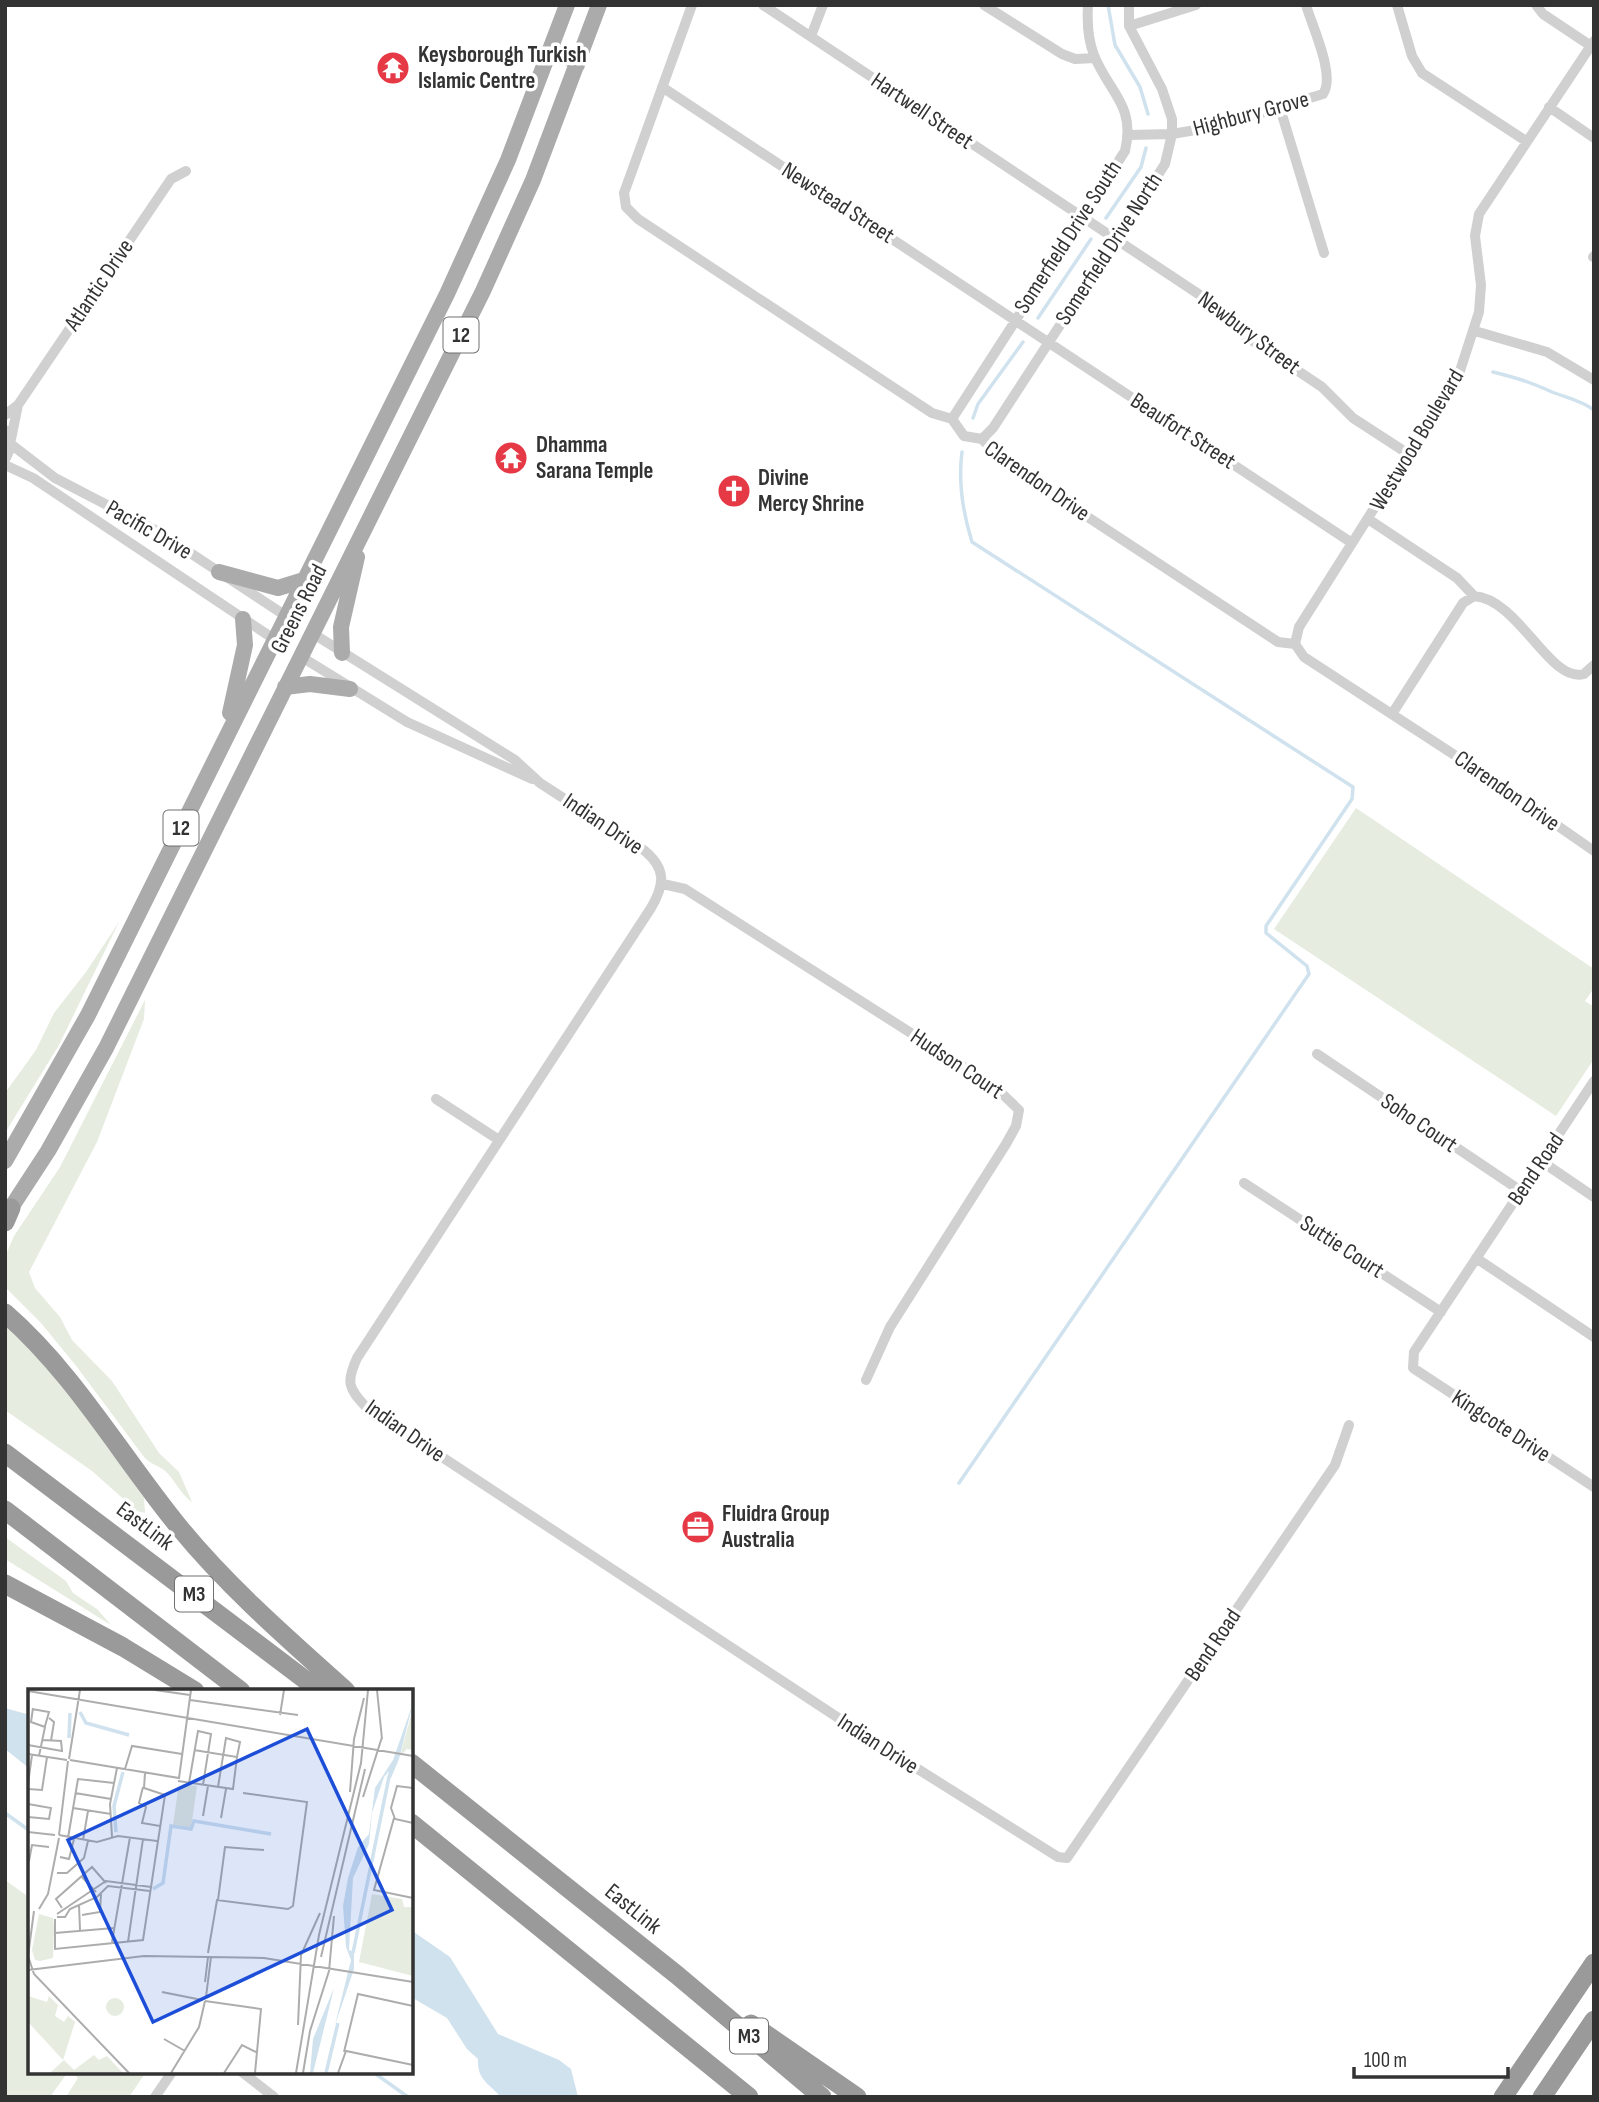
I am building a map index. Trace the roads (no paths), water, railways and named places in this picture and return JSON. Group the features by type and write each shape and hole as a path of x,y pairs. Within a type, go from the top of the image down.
{"highway":[{"path":"5,1312 54,1362 200,1552 257,1610 344,1689"},
{"name":"EastLink","path":"5,1453 317,1689"},
{"name":"M3","path":"5,1510 238,1689"},
{"path":"5,1584 123,1647 192,1689"},
{"path":"413,1750 571,1890"},
{"name":"EastLink","path":"413,1765 677,1975 822,2097"},
{"name":"M3","path":"413,1825 749,2097"},
{"path":"413,1830 450,1853"},
{"path":"1503,2097 1594,1963"},
{"path":"677,1975 858,2097"},
{"path":"1542,2097 1594,2020"},
{"path":"661,2025 734,2097"}],"main road":[{"name":"Greens Road","path":"5,1161 88,1016 477,232 508,160 567,5"},
{"name":"Greens Road","path":"7,1216 106,1048 516,219 599,5"},
{"path":"548,55 566,54 577,65"},
{"path":"342,653 341,627 363,531"},
{"path":"219,572 278,588 304,580"},
{"path":"286,616 312,633"},
{"path":"217,755 232,706 245,645 243,619"},
{"path":"274,639 300,656"},
{"path":"285,687 310,684 350,689"}],"street":[{"name":"Clarendon Drive","path":"692,5 624,193 623,201 631,213 932,413 952,419 964,436 982,439 1004,462 1278,642 1295,644 1304,657 1594,851"},
{"name":"Hartwell Street","path":"763,5 1081,217"},
{"path":"811,36 823,5"},
{"path":"984,5 1062,54 1075,59 1095,58"},
{"name":"Somerfield Drive South","path":"952,419 1116,166 1129,135 1126,109 1091,47 1088,5"},
{"name":"Somerfield Drive North","path":"982,439 993,428 1158,176 1172,134 1165,97 1129,26 1129,5"},
{"path":"1129,26 1196,5"},
{"name":"Highbury Grove","path":"1129,135 1172,134 1219,126 1315,98 1327,88 1327,72 1306,5"},
{"path":"1397,5 1412,56 1422,73 1526,141"},
{"path":"1536,5 1543,14 1592,44"},
{"name":"Westwood Boulevard","path":"1295,644 1299,627 1459,374 1475,331 1481,285 1475,236 1477,221 1484,205 1592,44"},
{"name":"Newstead Street","path":"662,87 1014,320"},
{"path":"1549,107 1594,138"},
{"path":"1279,108 1324,253"},
{"name":"Atlantic Drive","path":"5,460 19,405 171,179 186,171"},
{"name":"Newbury Street","path":"1081,217 1212,303 1244,335 1322,387 1353,418 1410,455"},
{"name":"Beaufort Street","path":"1014,320 1352,542"},
{"path":"1475,331 1547,352 1594,380"},
{"name":"Atlantic Drive","path":"5,415 19,405"},
{"name":"Pacific Drive","path":"10,438 55,478 157,531 286,616"},
{"name":"Pacific Drive","path":"5,465 33,478 274,639"},
{"path":"1368,519 1457,579 1474,596 1486,598 1521,622 1550,660 1566,673 1584,674 1594,665"},
{"path":"1392,714 1464,603 1474,596"},
{"name":"Indian Drive","path":"312,633 515,760 540,783"},
{"name":"Indian Drive","path":"300,656 407,722 540,783 645,851 656,860 663,873 663,884 652,908 357,1358 349,1376 352,1392 370,1410 878,1745 1058,1857 1067,1858"},
{"name":"Hudson Court","path":"663,884 685,889 994,1086 1019,1110 1011,1135 890,1327 866,1380"},
{"name":"Soho Court","path":"1317,1054 1521,1191"},
{"name":"Bend Road","path":"1411,1362 1414,1352 1594,1081"},
{"path":"436,1099 499,1140"},
{"path":"1541,1161 1594,1197"},
{"name":"Suttie Court","path":"1244,1182 1441,1312"},
{"path":"1476,1258 1594,1337"},
{"name":"Kingcote Drive","path":"1411,1362 1413,1368 1594,1487"},
{"name":"Bend Road","path":"1067,1858 1335,1465 1349,1425"},
{"path":"155,2097 171,2074"},
{"path":"245,2074 274,2097"}],"water":[{"path":"5,1708 28,1714 28,1767 5,1749"},
{"path":"413,1931 450,1957 498,2034 559,2060 571,2069 578,2097 501,2097 482,2077 478,2059 467,2049 447,2018 413,1998"}],"waterway":[{"path":"1108,5 1115,45 1140,87 1148,114"},
{"path":"1106,218 1141,167 1146,148"},
{"path":"1038,318 1091,239"},
{"path":"973,418 978,404 1023,342"},
{"path":"1493,372 1579,401 1594,410"},
{"path":"959,1483 1309,974 1307,966 1266,933 1266,926 1352,799 1353,787 972,542 962,497 962,452"},
{"path":"5,1813 28,1830"},
{"path":"376,2074 408,2097"}],"place":[{"name":"Keysborough Turkish Islamic Centre","path":"393,68"},
{"name":"Dhamma Sarana Temple","path":"511,458"},
{"name":"Divine Mercy Shrine","path":"734,491"},
{"name":"Fluidra Group Australia","path":"698,1527"}]}
